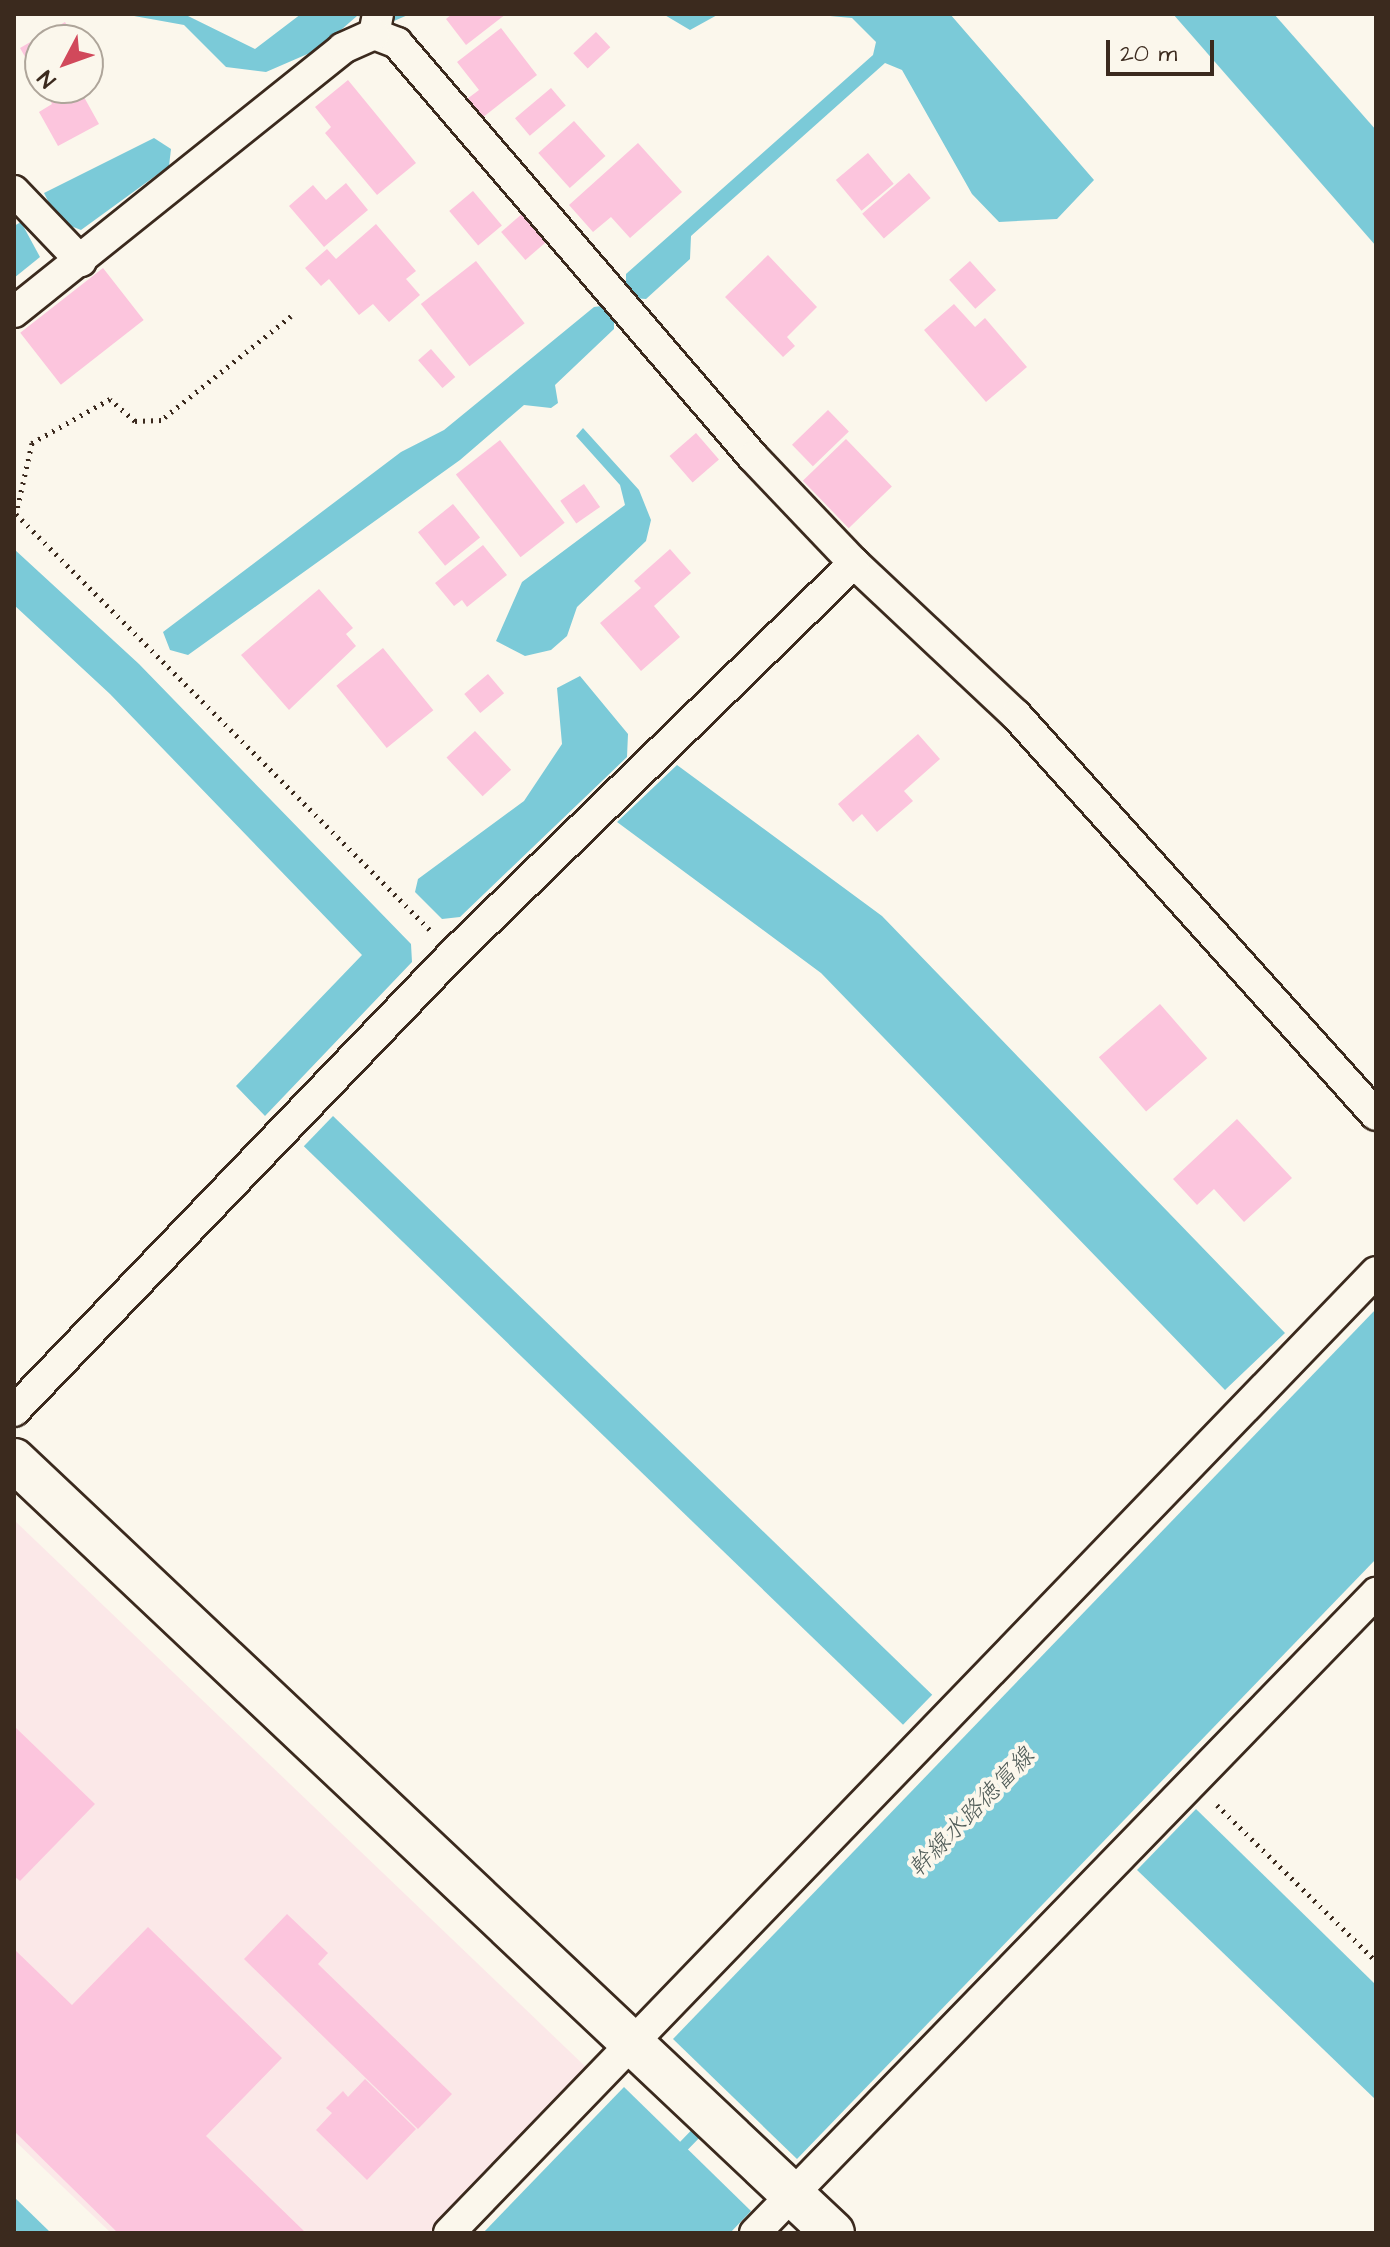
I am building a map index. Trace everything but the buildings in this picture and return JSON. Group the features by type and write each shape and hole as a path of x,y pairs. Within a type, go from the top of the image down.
{"street":[{"path":"14,312 343,48 376,25 397,43 622,300 753,457 854,563 1016,715 1376,1115"},
{"path":"14,191 81,261"},
{"path":"14,1411 454,953 854,563"},
{"path":"449,2233 1376,1272"},
{"path":"14,1460 833,2233"},
{"path":"755,2233 1376,1593"}],"path":[{"path":"291,316 161,420 135,421 110,399 32,443 16,514 454,953"},
{"path":"1193,1781 1376,1961"}],"shaded area":[{"path":"14,1520 589,2070 433,2233 111,2233 14,2140"}],"water":[{"path":"123,14 188,16 255,49 301,14 410,14 394,21 357,16 319,49 266,72 226,67 184,25"},
{"path":"663,14 719,14 690,30"},
{"path":"808,14 950,14 1094,180 1057,219 999,222 972,194 902,70 885,63 691,236 690,259 646,299 632,298 614,316 614,329 555,385 558,403 551,408 524,405 460,460 188,655 170,650 163,632 401,452 444,430 594,307 609,305 626,289 626,274 873,55 876,42 852,18"},
{"path":"1173,14 1274,14 1376,130 1376,246"},
{"path":"154,138 171,149 169,166 81,230 58,221 44,193"},
{"path":"21,222 40,257 14,278 14,226"},
{"path":"583,428 639,490 651,520 646,541 577,607 567,636 551,650 525,656 496,641 522,582 625,505 620,485 576,436"},
{"path":"14,549 139,664 411,944 412,962 265,1116 236,1086 362,955 110,694 14,605"},
{"path":"580,676 628,734 627,757 460,917 442,919 415,892 418,879 524,801 562,744 557,688"},
{"path":"677,765 882,916 1285,1333 1225,1390 821,973 617,822"},
{"path":"333,1116 932,1695 903,1725 304,1146"},
{"path":"1376,1309 1376,1559 797,2159 673,2039"},
{"path":"1196,1809 1376,1985 1376,2100 1137,1870"},
{"path":"624,2087 751,2211 730,2233 483,2233"},
{"path":"14,2197 51,2233 14,2233"}],"waterway":[{"name":"幹線水路徳富線","path":"674,2155 704,2124"}]}
